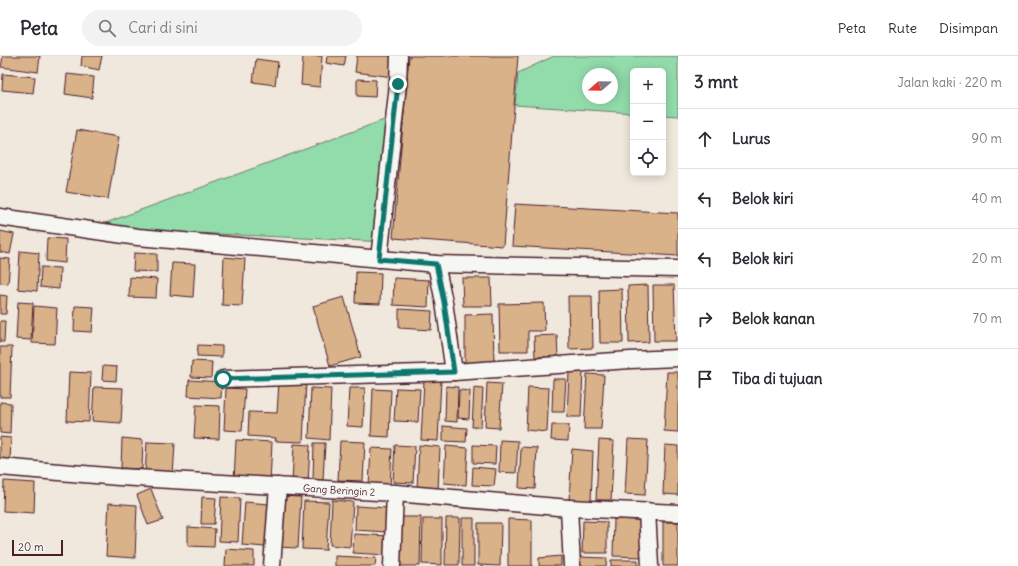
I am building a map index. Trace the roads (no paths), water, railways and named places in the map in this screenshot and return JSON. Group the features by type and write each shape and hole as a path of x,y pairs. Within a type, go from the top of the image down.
{"street":[{"path":"379,259 398,84 398,56"},
{"path":"0,218 138,237 436,264 678,269"},
{"path":"436,264 444,302 454,372"},
{"path":"223,379 454,372 678,358"},
{"name":"Gang Beringin 2","path":"0,467 119,477 395,493 569,508 678,513"},
{"path":"272,566 278,486"},
{"path":"392,566 395,493"},
{"path":"569,508 572,566"},
{"path":"647,511 650,566"}]}
